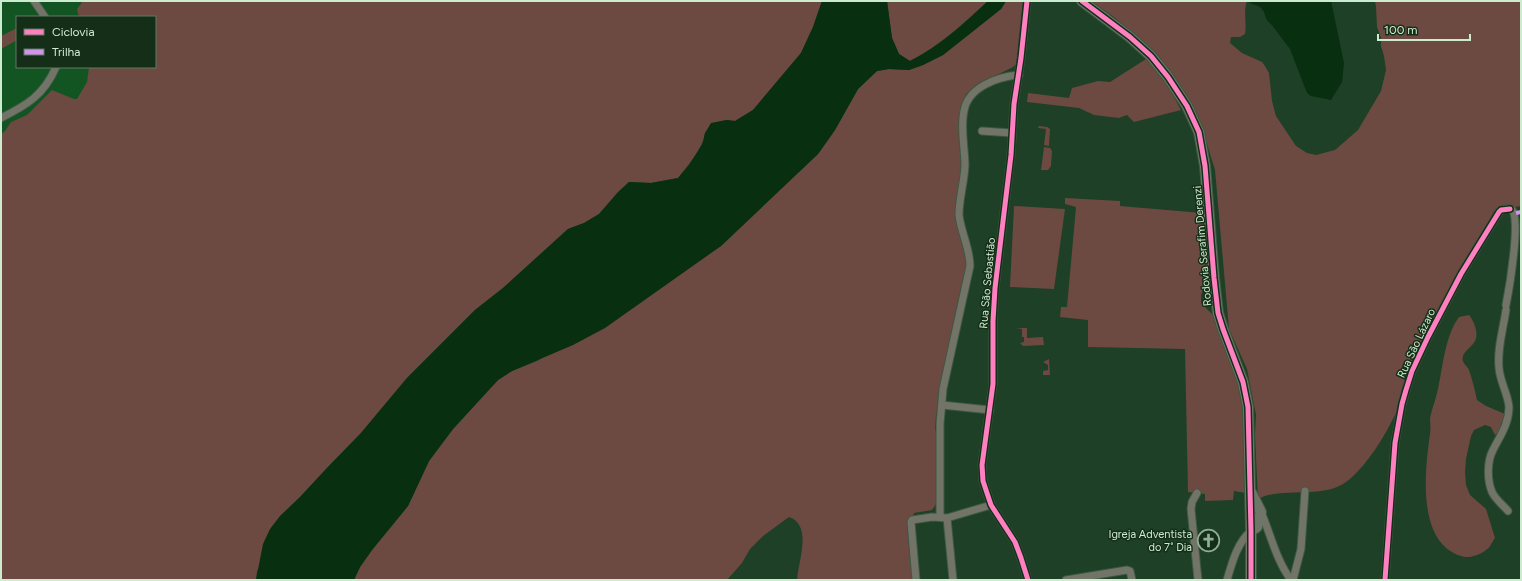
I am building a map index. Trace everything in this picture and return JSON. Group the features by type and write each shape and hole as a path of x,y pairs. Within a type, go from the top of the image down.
{"main road":[{"name":"Rodovia Serafim Derenzi","path":"1082,1 1130,37 1151,56 1168,77 1187,106 1199,132 1205,166 1218,313 1224,334 1243,382 1248,407 1250,491 1254,529 1251,580"},
{"path":"1250,491 1261,512 1260,521 1254,529"}],"street":[{"path":"34,1 44,16"},
{"name":"Rua São Sebastião","path":"1027,1 1019,75 1014,104 1011,155 995,288 992,321 993,384 982,465 983,480 991,505 1014,542 1028,580"},
{"path":"1,118 25,105 37,96 46,85 55,68"},
{"path":"954,580 943,518 940,424 943,389 970,266 969,254 959,215 965,169 964,109 969,98 986,83 1002,77 1019,75"},
{"path":"982,131 1012,133"},
{"name":"Rua São Lázaro","path":"1385,580 1395,443 1402,404 1414,366 1461,274 1499,212 1501,210 1516,211"},
{"path":"1508,511 1493,493 1490,484 1489,465 1492,452 1508,419 1509,406 1500,375 1499,355 1506,307 1519,249 1519,230 1516,211"},
{"path":"942,404 990,410"},
{"path":"1292,580 1301,549 1305,491"},
{"path":"1197,493 1192,502 1191,509 1198,580"},
{"path":"916,580 911,522 914,519 943,518 991,505"},
{"path":"1261,512 1272,538 1280,564 1292,580"},
{"path":"1227,580 1231,566 1243,538 1254,529 1272,538"},
{"path":"1066,580 1127,570 1130,571 1132,580"}],"shaded area":[{"path":"1,1 118,1 112,16 16,16 16,68 115,68 112,92 1,148"},
{"path":"83,1 822,1 813,27 801,53 753,110 735,121 726,120 705,133 698,151 678,178 651,183 629,182 599,214 584,223 568,229 503,288 475,310 407,378 361,433 301,496 257,571 256,580 1,580 1,134 11,122 27,115 52,90 77,99 87,82 89,68 156,68 156,16 79,16 77,9"},
{"path":"822,1 887,1 892,38 899,54 910,61 941,42 988,1 1006,1 1001,9 943,55 909,70 889,69 877,71 858,89 835,130 818,154 721,246 605,328 573,345 512,371 498,380 453,429 429,461 408,506 372,550 360,567 354,580 256,580 263,544 270,529 280,516 361,433 407,378 475,310 503,288 568,229 584,223 599,214 629,182 651,183 678,178 689,165 703,143 705,133 711,123 726,120 735,121 753,110 801,53 813,27"},
{"path":"887,1 988,1 941,41 910,61 899,54 892,38"},
{"path":"1006,1 1024,1 1020,60 1013,67 979,84 966,94 960,133 962,172 957,207 967,262 952,337 941,379 936,416 935,428 939,449 937,503 932,510 914,513 911,523 915,580 797,580 802,545 801,528 796,521 789,517 763,536 750,549 742,563 727,580 354,580 360,567 372,550 408,506 429,461 453,429 498,380 512,371 537,361 721,246 818,154 835,130 858,89 877,71 889,69 909,70 943,55 1001,9"},
{"path":"1091,1 1247,1 1245,9 1245,34 1240,37 1231,37 1230,43 1242,53 1262,62 1269,73 1272,101 1276,116 1296,146 1307,153 1316,155 1335,150 1358,130 1381,91 1386,70 1381,46 1381,38 1377,27 1375,1 1521,1 1521,206 1494,211 1409,381 1395,415 1386,432 1364,465 1342,485 1324,491 1268,495 1258,500 1255,435 1256,415 1247,369 1229,329 1215,170 1202,128 1188,98 1176,79 1156,53 1114,17"},
{"path":"1247,1 1331,1 1344,63 1342,82 1331,100 1311,96 1307,93 1290,49 1267,20 1262,9 1259,6"},
{"path":"16,28 16,41 1,49 1,36"},
{"path":"1146,59 1166,83 1181,110 1134,122 1127,115 1119,118 1094,115 1079,108 1027,102 1028,93 1069,98 1072,88 1098,81 1110,82"},
{"path":"1039,126 1050,129 1049,146 1044,145 1046,129 1038,128"},
{"path":"1044,147 1050,148 1052,151 1051,166 1048,170 1041,170"},
{"path":"1065,198 1120,201 1120,206 1202,213 1208,274 1201,295 1201,303 1215,317 1240,384 1246,411 1246,493 1234,491 1233,500 1205,501 1205,494 1188,492 1185,349 1088,347 1088,320 1060,317 1061,307 1067,307 1076,207 1065,204"},
{"path":"1014,206 1065,209 1054,289 1010,287"},
{"path":"1469,315 1473,320 1476,338 1474,343 1464,354 1463,362 1469,370 1477,400 1486,406 1505,414 1498,433 1495,435 1491,427 1485,425 1474,430 1471,436 1466,459 1466,485 1470,495 1486,509 1495,538 1489,548 1483,552 1474,556 1464,557 1447,548 1436,536 1430,520 1427,503 1426,466 1430,418 1448,342 1454,325 1459,317"},
{"path":"1016,328 1027,328 1027,338 1043,337 1044,345 1023,346 1020,343 1024,342 1024,337 1022,337 1022,329"},
{"path":"1049,359 1050,375 1043,375 1043,371 1048,370 1048,365 1043,362"}],"marked path":[{"path":"1516,213 1521,212"}],"cycle path":[{"path":"1027,1 1014,104 1011,155 995,288 993,321 993,384 982,465 983,481 991,505 1015,542 1028,580"},
{"path":"1082,1 1130,37 1151,56 1168,77 1187,106 1199,132 1205,166 1218,313 1243,382 1248,407 1251,580"},
{"path":"1385,580 1395,443 1402,404 1412,371 1461,274 1499,212 1501,210 1510,209"}],"place":[{"name":"Igreja Adventista do 7˚ Dia","path":"1208,540"}]}
